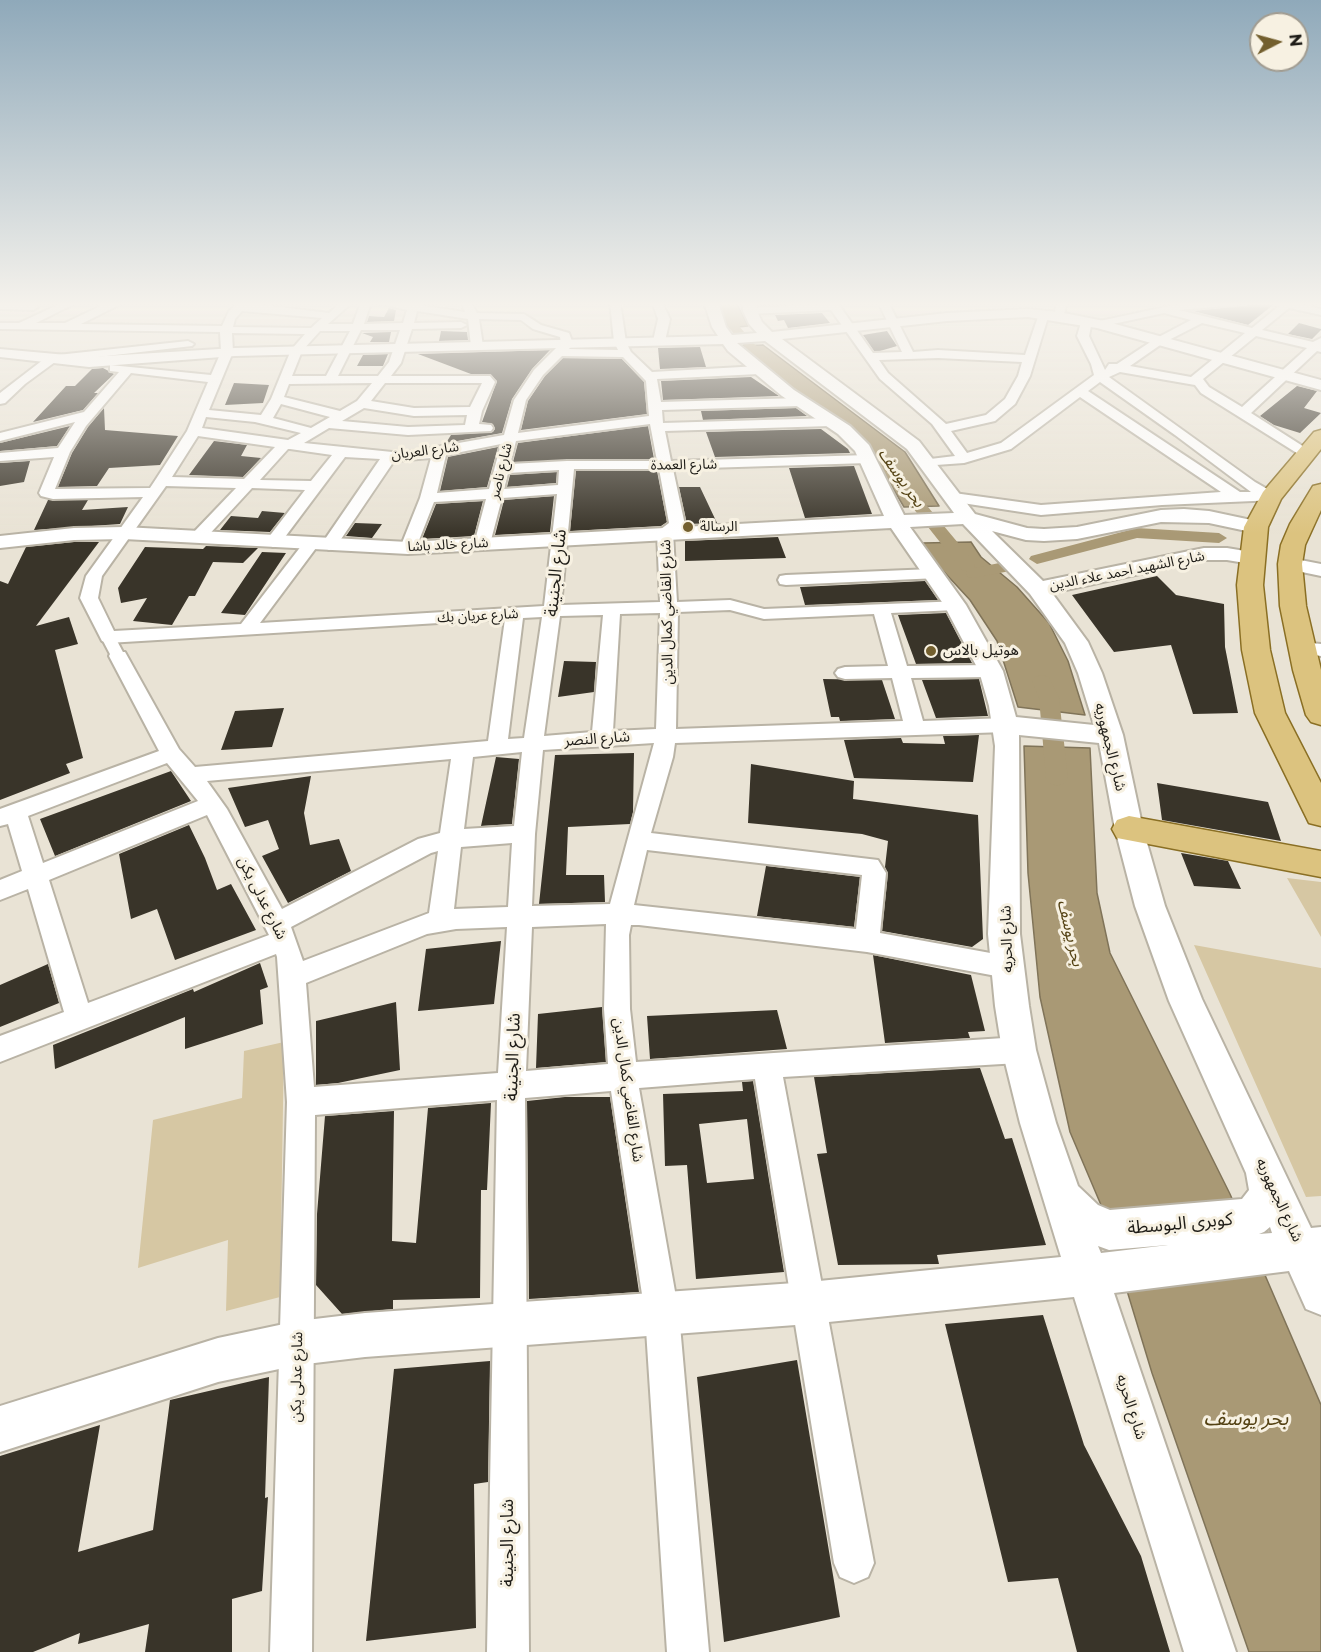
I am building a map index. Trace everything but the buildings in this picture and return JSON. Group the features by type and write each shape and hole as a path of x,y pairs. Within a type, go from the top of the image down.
{"main road":[{"path":"1313,444 1270,497 1256,527 1251,558 1251,613 1270,713 1321,814"},
{"path":"1319,504 1293,545 1290,564 1293,606 1312,649 1319,709"},
{"path":"1263,683 1287,696 1303,698 1319,709"},
{"path":"1270,713 1278,707 1292,707 1308,711 1319,709"},
{"path":"1129,829 1321,864"}],"street":[{"path":"1,397 24,379"},
{"path":"119,379 86,415 63,452 46,490 48,494 158,486 249,483 316,486"},
{"path":"208,379 216,380"},
{"path":"265,420 277,399 284,380 354,379"},
{"path":"198,537 287,444 362,404 382,379"},
{"path":"471,429 475,411 489,382 486,379"},
{"name":"شارع ناصر","path":"482,544 510,432 525,390 533,379"},
{"name":"شارع القاضي كمال الدين","path":"650,379 677,525 665,532 669,607 666,734 663,757 638,840 620,914 617,935 617,1010 623,1076 662,1314 688,1652"},
{"name":"شارع الحريه","path":"771,379 854,439 863,449 897,522 955,605 991,671 1006,725 1008,746 1004,934 1006,967 1020,1050 1038,1123 1210,1652"},
{"name":"شارع الجمهوريه","path":"825,379 913,445 961,508 1038,589 1076,642 1090,673 1110,735 1129,829 1150,906 1186,1001 1263,1167 1311,1248 1321,1294"},
{"path":"888,379 944,428 964,459"},
{"path":"944,428 979,422 1001,410 1017,390 1021,379"},
{"path":"927,463 964,459 1006,446 1080,391 1090,379"},
{"path":"1110,379 1250,485 1270,497"},
{"path":"1181,379 1197,382 1205,390 1243,413 1313,444"},
{"path":"1243,413 1280,379"},
{"path":"1299,379 1321,385"},
{"path":"0,380 21,381"},
{"name":"شارع عدلى يكن","path":"216,380 194,431 94,576 90,587 92,608 113,647 180,764 212,804 281,931 293,976 301,1102 291,1652"},
{"path":"1080,391 1237,496"},
{"path":"277,399 343,416"},
{"path":"656,417 800,402"},
{"path":"362,404 414,412 475,411"},
{"path":"202,413 265,420 312,432"},
{"path":"0,436 86,415"},
{"path":"656,417 831,422"},
{"name":"شارع العريان","path":"194,431 388,457 440,452 510,432 656,417"},
{"path":"328,424 408,431 471,429 510,432"},
{"path":"0,457 63,452"},
{"path":"273,542 341,452"},
{"path":"408,548 428,498 440,452"},
{"path":"247,628 320,545 388,457"},
{"name":"شارع العمدة","path":"501,469 566,477 665,465 867,459"},
{"path":"428,498 495,494 566,477"},
{"name":"شارع الجنينة","path":"508,1652 511,1085 524,834 566,477"},
{"path":"961,508 1041,510 1237,496 1270,497"},
{"name":"شارع خالد باشا","path":"0,542 65,535 124,533 408,548 665,532 897,522 961,508 1026,534 1077,533 1161,516 1209,517 1256,527"},
{"name":"شارع الشهيد احمد علاء الدين","path":"1038,589 1204,554 1227,554 1251,558"},
{"path":"1290,564 1321,570"},
{"path":"786,580 932,574"},
{"name":"شارع عريان بك","path":"113,647 247,628 552,611 730,605 764,614 955,605"},
{"path":"602,738 612,609"},
{"path":"881,609 915,727"},
{"path":"497,747 515,614"},
{"path":"845,673 991,671"},
{"path":"1006,725 1110,735"},
{"name":"شارع النصر","path":"8,815 180,764 463,750 666,734 1006,725"},
{"path":"440,921 463,750"},
{"path":"0,890 212,804"},
{"path":"8,815 36,876 79,1017"},
{"path":"0,1049 281,931 414,850 450,839 524,834"},
{"path":"638,840 870,867 874,873 867,941"},
{"path":"293,976 410,928 440,921 620,914 867,941 1006,967"},
{"path":"301,1102 767,1065 1020,1050"},
{"path":"767,1065 854,1563"},
{"name":"كوبرى البوسطة","path":"1063,1198 1084,1219 1109,1230 1250,1218 1261,1209 1266,1200 1268,1190 1263,1167"},
{"path":"0,1429 218,1360 298,1343 808,1303 1089,1275 1311,1248"}],"shaded area":[{"path":"1287,878 1321,882 1321,937"},
{"path":"1194,945 1321,968 1321,1196 1306,1197"},
{"path":"284,1042 280,1297 226,1311 228,1240 138,1268 153,1120 242,1098 244,1051"}],"water":[{"path":"778,379 808,379 905,452 939,506 904,507 869,448"},
{"path":"971,542 981,557 1017,587 1049,623 1068,661 1085,715 1018,707 997,641 970,600 934,561 923,543"},
{"path":"1024,746 1090,748 1097,893 1110,953 1230,1194 1321,1405 1321,1652 1249,1652 1152,1373 1101,1205 1070,1132 1040,997 1028,873"}],"waterway":[{"name":"بحر يوسف","path":"905,483 917,503 968,566"},
{"path":"1037,559 1137,533 1219,538"},
{"path":"974,573 1009,566"},
{"name":"بحر يوسف","path":"1042,681 1049,698 1057,778"}],"place":[{"name":"الرسالة","path":"688,527"},
{"name":"هوتيل بالاس","path":"931,651"}]}
